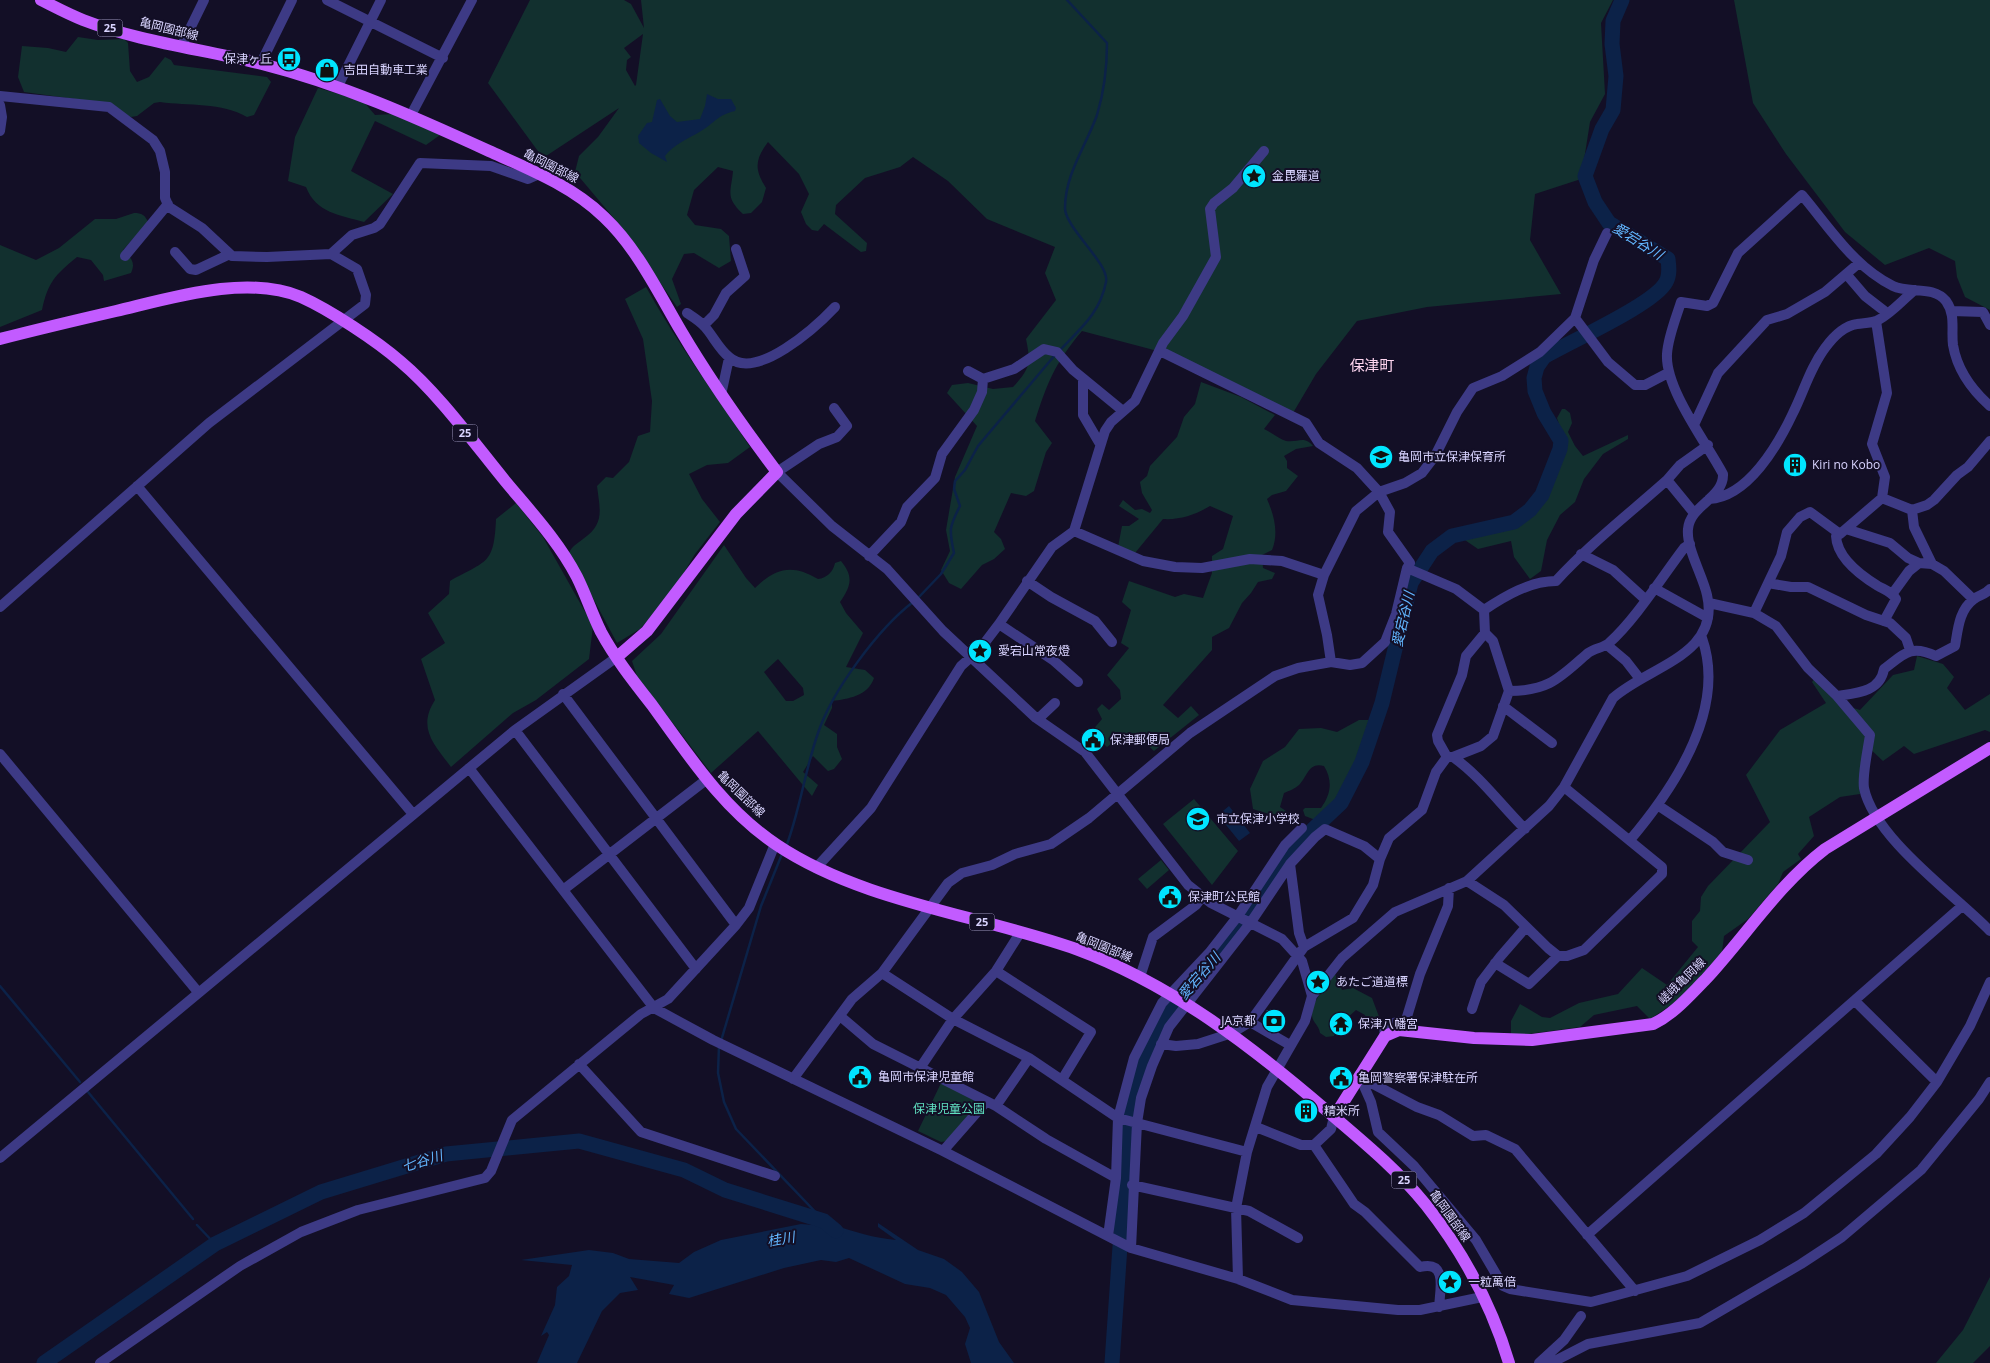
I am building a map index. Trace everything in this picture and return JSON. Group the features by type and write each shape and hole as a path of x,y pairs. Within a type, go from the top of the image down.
{"main road":[{"name":"亀岡園部線","path":"41,0 83,20 181,47 261,63 338,86 411,115 537,175 569,188 607,219 648,274 741,425 778,472"},
{"name":"亀岡園部線","path":"0,338 196,292 247,287 297,295 341,320 402,362 446,410 550,536 576,575 602,634 617,657 706,780 739,815 781,848 840,879 1077,950 1140,977 1178,998 1232,1033 1334,1116 1388,1164 1429,1209 1457,1249 1494,1320 1509,1363"},
{"path":"617,657 647,632 736,514 778,472"},
{"name":"嵯峨亀岡線","path":"1385,1036 1399,1030 1474,1038 1532,1040 1653,1024 1682,1005 1731,952 1802,867 1825,849 1990,748"},
{"path":"1334,1116 1385,1036"}],"street":[{"path":"181,47 204,0"},
{"path":"261,63 292,0"},
{"path":"327,0 443,58"},
{"path":"338,86 381,0"},
{"path":"411,115 443,58 472,0"},
{"path":"0,96 109,107 153,140 160,151 165,172 165,198 168,204 202,228 230,254 238,257 331,254 357,269 366,294 365,304 341,320 209,423 0,607"},
{"path":"0,105 2,116 0,132"},
{"path":"816,868 871,808 961,666 999,624 1052,547 1074,531 1085,503 1100,444 1111,422 1135,401 1160,351 1216,257 1210,209 1214,203 1233,188 1264,151"},
{"path":"331,254 352,235 374,228 380,224 420,164 491,166 528,179 537,175"},
{"path":"1630,840 1659,806 1680,769 1705,714 1709,668 1702,638 1708,618 1709,603 1704,579 1690,544 1688,527 1694,513 1723,480 1723,474 1708,445 1694,425 1668,373 1667,352 1681,302 1707,306 1712,303 1738,253 1802,195 1859,264 1878,278 1896,288 1926,290 1945,299 1952,311 1953,344 1958,365 1976,393 1990,406"},
{"path":"125,256 168,204"},
{"path":"1330,662 1327,635 1318,594 1324,575 1356,511 1379,492 1405,483 1422,473 1435,456 1457,412 1473,388 1502,376 1540,352 1575,318 1594,260 1606,234"},
{"path":"704,325 714,315 726,294 746,276 736,249"},
{"path":"174,252 190,269 196,270 230,254"},
{"path":"1694,425 1718,373 1767,320 1788,314 1825,292 1859,264"},
{"path":"1847,275 1866,296 1886,313"},
{"path":"1708,499 1717,499 1734,492 1753,477 1794,413 1809,374 1824,349 1840,331 1851,325 1876,321 1915,290"},
{"path":"687,313 704,325 730,358 743,363 759,362 814,330 835,307"},
{"path":"1952,311 1983,312 1990,325"},
{"path":"1575,318 1608,362 1636,385 1645,385 1668,373"},
{"path":"1876,321 1887,393 1872,444 1886,477 1882,498 1836,536 1836,546 1857,572 1893,593 1896,599 1884,621"},
{"path":"968,371 983,379 1014,369 1030,356 1044,349 1057,352 1083,379 1123,411"},
{"path":"793,1079 852,999 882,974 929,906 948,883 962,873 992,865 1015,854 1051,844 1089,818 1190,733 1275,676 1298,668 1330,662 1350,665 1362,663 1385,642 1396,614 1410,563 1388,532 1390,512 1379,492 1357,468 1319,443 1306,423 1160,351"},
{"path":"721,394 730,358"},
{"path":"869,556 901,522 906,507 935,478 942,454 974,410 982,392 983,379"},
{"path":"1083,379 1083,415 1100,444"},
{"path":"834,408 847,426 837,437 819,444 778,472 832,526 887,569 915,601 970,657 1038,719 1085,752 1188,885 1202,897 1282,939 1301,952"},
{"path":"1882,498 1912,510 1934,500 1957,475 1968,467 1990,441"},
{"path":"1484,610 1519,590 1540,582 1556,581 1581,554 1605,536 1667,480 1680,465 1708,445"},
{"path":"1667,480 1694,513"},
{"path":"137,486 413,814"},
{"path":"1912,510 1914,527 1932,564"},
{"path":"1754,613 1781,556 1787,532 1800,517 1810,512 1843,531 1890,543 1908,558 1919,563 1932,564 1944,571 1973,599"},
{"path":"1074,531 1143,561 1175,567 1202,568 1250,559 1282,561 1324,575"},
{"path":"1509,691 1522,691 1549,685 1573,669 1596,648 1607,645 1646,600 1684,548 1690,544"},
{"path":"1581,554 1613,570 1646,600"},
{"path":"1893,593 1909,570 1919,563"},
{"path":"1409,569 1456,589 1484,610"},
{"path":"1027,581 1051,597 1095,621 1112,642"},
{"path":"1768,583 1791,588 1808,587 1866,616 1884,621 1900,630 1906,638 1910,650"},
{"path":"1654,588 1708,618"},
{"path":"1837,696 1863,692 1874,687 1882,679 1884,669 1910,650 1920,650 1936,656 1955,646 1960,617 1973,599 1989,594"},
{"path":"1709,603 1754,613 1776,626 1808,668 1837,696 1870,734 1864,788 1877,817 1909,855 1990,931"},
{"path":"1161,1044 1189,1046 1232,1033 1250,1022 1301,952 1353,918 1373,885 1380,859 1389,838 1422,810 1436,772 1450,757 1481,746 1493,736 1509,691 1493,642 1485,633 1484,610"},
{"path":"999,624 1053,660 1078,682"},
{"path":"1485,633 1466,656 1462,675 1437,735 1438,741 1450,757 1473,771 1484,786 1525,829"},
{"path":"1238,1279 1236,1208 1247,1152 1267,1087 1305,1022 1312,996 1342,958 1395,912 1467,882 1525,829 1549,806 1564,788 1612,698 1640,679 1664,667 1702,638"},
{"path":"1607,645 1626,661 1640,679"},
{"path":"0,1158 515,730 617,657"},
{"path":"563,694 736,925"},
{"path":"1038,719 1055,703"},
{"path":"1503,706 1552,743"},
{"path":"515,730 696,969"},
{"path":"0,754 198,992"},
{"path":"469,768 654,1008 724,1046 943,1151 1129,1247 1238,1279 1292,1300 1398,1310 1439,1307 1482,1297"},
{"path":"563,890 706,780"},
{"path":"1467,882 1504,905 1558,956 1567,956 1584,950 1662,874 1662,867 1564,788"},
{"path":"1659,806 1713,842 1723,852 1748,860"},
{"path":"1129,1247 1135,1122 1141,1098 1169,1028 1178,998 1198,966 1244,919 1285,845 1302,828"},
{"path":"1111,1238 1120,1119 1134,1058 1152,1021 1178,998 1315,836 1325,829 1364,846 1380,859"},
{"path":"100,1363 240,1266 301,1232 358,1210 485,1178 491,1171 512,1120 641,1014 668,999 736,925 749,908 781,848"},
{"path":"1290,864 1301,952 1312,996"},
{"path":"1385,1036 1384,1028 1389,1024 1406,1020 1420,974 1448,906 1449,888"},
{"path":"1140,977 1153,937 1196,905 1202,897"},
{"path":"1587,1235 1962,906"},
{"path":"1472,1009 1481,982 1526,927"},
{"path":"920,1068 953,1019 996,971 1020,933"},
{"path":"1495,963 1528,984 1558,956"},
{"path":"996,971 1091,1032 1063,1078"},
{"path":"882,974 953,1019 1029,1058 1063,1078 1120,1119 1247,1152"},
{"path":"1359,1075 1371,1102 1378,1132 1414,1166 1466,1228 1503,1286 1510,1289 1591,1302 1687,1276 1760,1240 1804,1213 1876,1154 1910,1117 1937,1082 1970,1026 1990,982"},
{"path":"1855,1001 1937,1082"},
{"path":"840,1016 874,1044 996,1106 1046,1139 1116,1178"},
{"path":"1250,1022 1290,1045"},
{"path":"996,1106 1029,1058"},
{"path":"579,1064 641,1132 775,1176"},
{"path":"1359,1075 1366,1082 1417,1108 1439,1115 1473,1136 1486,1135 1515,1149 1635,1291"},
{"path":"1551,1363 1588,1344 1700,1323 1801,1264 1842,1237 1921,1170 1979,1099 1990,1082"},
{"path":"943,1151 986,1102"},
{"path":"1256,1127 1301,1146 1314,1145 1331,1129 1334,1116"},
{"path":"1314,1145 1354,1204 1365,1212 1420,1267 1428,1265 1437,1269 1441,1275 1439,1307"},
{"path":"1132,1185 1249,1211 1298,1238"},
{"path":"1539,1363 1564,1340 1581,1316"}],"green space":[{"path":"530,0 624,0 631,4 644,28 641,0 1613,0 1601,23 1605,94 1590,122 1581,179 1535,194 1530,240 1561,294 1427,307 1357,321 1316,374 1293,413 1184,358 1082,331 1058,364 1035,421 1052,443 1046,452 1034,491 1026,496 1011,493 994,532 1001,539 1005,549 994,559 982,565 961,589 949,583 941,570 950,551 946,530 955,477 977,426 947,393 952,385 968,383 993,389 1013,387 1023,375 1029,360 1026,339 1056,300 1045,273 1055,247 987,219 948,181 913,157 900,167 865,178 836,205 835,214 867,243 866,251 861,252 824,224 818,231 812,230 806,224 801,212 809,194 799,174 768,142 758,159 759,175 766,188 762,202 751,213 743,214 731,199 733,171 718,167 694,190 687,215 695,225 721,229 729,236 731,261 719,268 694,253 684,254 672,279 681,304 677,307 623,229 575,172 579,156 598,137 619,108 543,158 488,83","holes":["643,34 636,85 626,70 627,60 631,57 624,48"]},
{"path":"1734,0 1990,0 1990,310 1965,297 1957,277 1955,261 1929,248 1885,265 1845,232 1786,154 1753,103"},
{"path":"78,37 98,40 124,39 128,43 130,71 137,82 149,77 165,57 171,60 174,65 267,77 271,82 254,115 247,117 227,109 205,105 160,102 154,103 137,116 131,117 104,103 24,92 18,77 22,46 48,48 66,52"},
{"path":"318,88 363,101 375,115 393,114 440,135 426,145 375,121 351,171 393,194 364,222 338,215 322,208 310,196 306,187 288,181 295,137"},
{"path":"134,213 143,215 148,222 123,250 132,260 131,273 104,281 103,275 91,260 77,257 63,269 50,286 42,310 0,327 0,245 36,260 59,248 95,219 116,219"},
{"path":"646,287 683,348 750,447 728,463 707,465 689,474 702,499 720,522 695,554 670,596 640,629 617,643 569,553 573,547 595,528 598,522 600,509 597,486 606,477 613,478 629,462 638,436 650,432 652,401 643,339 625,299"},
{"path":"1201,382 1241,397 1275,415 1264,429 1278,437 1286,441 1304,440 1313,446 1296,449 1284,456 1287,461 1287,468 1298,476 1286,491 1272,495 1267,499 1274,518 1275,537 1272,550 1262,555 1263,568 1275,573 1272,579 1258,582 1242,603 1229,628 1212,637 1212,650 1163,705 1178,718 1191,706 1199,715 1154,751 1141,739 1130,742 1123,735 1107,747 1091,732 1102,719 1097,709 1102,704 1109,710 1121,699 1120,690 1107,675 1129,648 1121,643 1131,610 1122,602 1129,581 1175,597 1184,594 1203,598 1212,573 1212,556 1223,549 1233,516 1210,506 1187,516 1163,519 1135,553 1118,547 1122,526 1129,526 1139,519 1119,506 1123,500 1135,510 1142,509 1150,513 1152,510 1142,493 1140,482 1147,476 1150,466 1177,437 1184,417 1195,404"},
{"path":"1562,409 1570,413 1572,423 1568,432 1583,456 1628,435 1628,439 1603,454 1584,479 1575,502 1560,515 1547,540 1541,571 1530,579 1514,557 1511,541 1478,549 1459,536 1459,531 1462,527 1478,529 1496,521 1502,522 1517,516 1524,522 1527,521 1557,467 1564,439 1557,418"},
{"path":"516,503 543,537 593,626 589,659 536,700 513,713 451,767 434,743 428,727 430,710 435,700 421,659 445,643 428,613 449,594 450,581 486,559 493,545 496,519"},
{"path":"724,545 755,588 770,576 785,570 801,571 818,579 829,574 835,563 841,561 848,572 850,582 840,602 846,613 863,633 846,667 865,670 874,678 867,689 857,696 832,701 832,708 824,725 837,734 837,747 842,759 834,769 828,771 813,756 803,772 818,785 812,796 758,731 711,773 637,676 632,661 661,634","holes":["778,659 803,688 804,695 793,701 786,701 764,672"]},
{"path":"1917,656 1943,664 1954,677 1947,688 1965,710 1990,694 1990,732 1985,730 1914,754 1904,746 1883,761 1867,746 1860,794 1840,797 1809,817 1814,836 1798,854 1801,859 1783,872 1778,884 1748,919 1724,936 1722,952 1680,999 1650,1019 1637,1006 1594,1015 1580,1027 1521,1035 1511,1034 1511,1021 1520,1004 1542,1017 1550,1018 1579,1003 1618,994 1642,968 1667,985 1698,947 1692,941 1692,921 1700,911 1701,897 1708,886 1770,822 1746,775 1780,730 1826,703 1812,682 1815,678 1840,704 1860,710 1893,675 1914,670"},
{"path":"1359,720 1369,720 1348,782 1318,821 1305,816 1303,810 1305,808 1321,808 1329,793 1329,777 1324,766 1319,765 1311,768 1299,785 1284,793 1280,807 1292,815 1297,823 1253,809 1250,789 1263,761 1285,747 1299,729 1321,728 1337,732"},
{"path":"1194,799 1238,851 1212,885 1163,824"},
{"path":"1161,860 1169,870 1147,889 1138,879"},
{"path":"1335,974 1342,990 1353,988 1372,998 1381,1022 1371,1026 1366,1022 1365,1015 1356,1010 1346,1019 1337,1015 1334,1036 1326,1037 1320,1033 1312,1017 1312,1011 1320,994"},
{"name":"保津児童公園","path":"941,1083 975,1100 976,1106 947,1141 941,1142 918,1131"},
{"path":"1990,1277 1990,1346 1973,1363 1936,1363 1963,1330"}],"water":[{"path":"707,94 718,99 731,99 736,108 735,111 720,117 673,148 665,156 667,162 651,153 639,143 638,136 647,123 652,122 657,100 660,99 670,116 677,122 700,119"},
{"path":"1229,806 1250,833 1239,841 1218,815"},
{"name":"桂川","path":"770,1205 848,1230 896,1240 878,1227 878,1223 918,1250 944,1259 962,1272 979,1292 999,1342 1014,1363 971,1363 965,1344 970,1328 965,1317 946,1295 930,1288 905,1284 849,1258 836,1262 821,1260 784,1268 689,1298 669,1294 674,1285 630,1277 638,1290 620,1293 602,1311 577,1363 537,1363 549,1335 547,1332 541,1336 555,1305 557,1287 569,1276 572,1265 521,1260 589,1250 613,1253 629,1259 679,1263 694,1252 721,1240 801,1224 814,1225 772,1211"}],"waterway":[{"path":"1060,350 1089,319 1099,303 1106,282 1101,266 1072,225 1065,208 1068,183 1097,115 1105,79 1107,43 1067,0"},
{"name":"愛宕谷川","path":"1112,1363 1128,1129 1132,1104 1152,1039 1169,1011 1224,946 1290,851 1341,803 1362,762 1382,703 1411,583 1432,551 1452,536 1514,522 1530,510 1542,495 1560,449 1561,441 1544,413 1535,391 1534,378 1537,367 1544,357 1646,301 1659,291 1666,282 1669,271 1668,259 1609,223 1595,202 1585,176 1602,129 1613,110 1616,76 1612,44 1613,21 1622,0"},
{"path":"918,598 941,574 954,553 951,529 960,506 954,489 955,481 965,470 978,446 1055,355"},
{"path":"786,847 813,747 825,716 845,680 871,644 913,602"},
{"path":"721,1041 761,906 782,854"},
{"path":"0,986 80,1082"},
{"path":"719,1046 718,1073 724,1102 736,1129 824,1221"},
{"path":"88,1092 193,1219"},
{"name":"七谷川","path":"44,1363 215,1244 321,1192 446,1154 579,1141 684,1170 725,1190 824,1221 836,1231"},
{"path":"197,1225 215,1244"}],"place":[{"name":"保津ヶ丘","path":"289,59"},
{"name":"吉田自動車工業","path":"327,70"},
{"name":"金毘羅道","path":"1254,176"},
{"name":"亀岡市立保津保育所","path":"1381,457"},
{"name":"Kiri no Kobo","path":"1795,465"},
{"name":"愛宕山常夜燈","path":"980,651"},
{"name":"保津郵便局","path":"1093,740"},
{"name":"市立保津小学校","path":"1198,819"},
{"name":"保津町公民館","path":"1170,897"},
{"name":"あたご道道標","path":"1318,982"},
{"name":"JA京都","path":"1274,1021"},
{"name":"保津八幡宮","path":"1341,1024"},
{"name":"亀岡市保津児童館","path":"860,1077"},
{"name":"亀岡警察署保津駐在所","path":"1341,1078"},
{"name":"精米所","path":"1306,1111"},
{"name":"一粒萬倍","path":"1450,1282"}],"district":[{"name":"保津町","path":"1372,366"}]}
